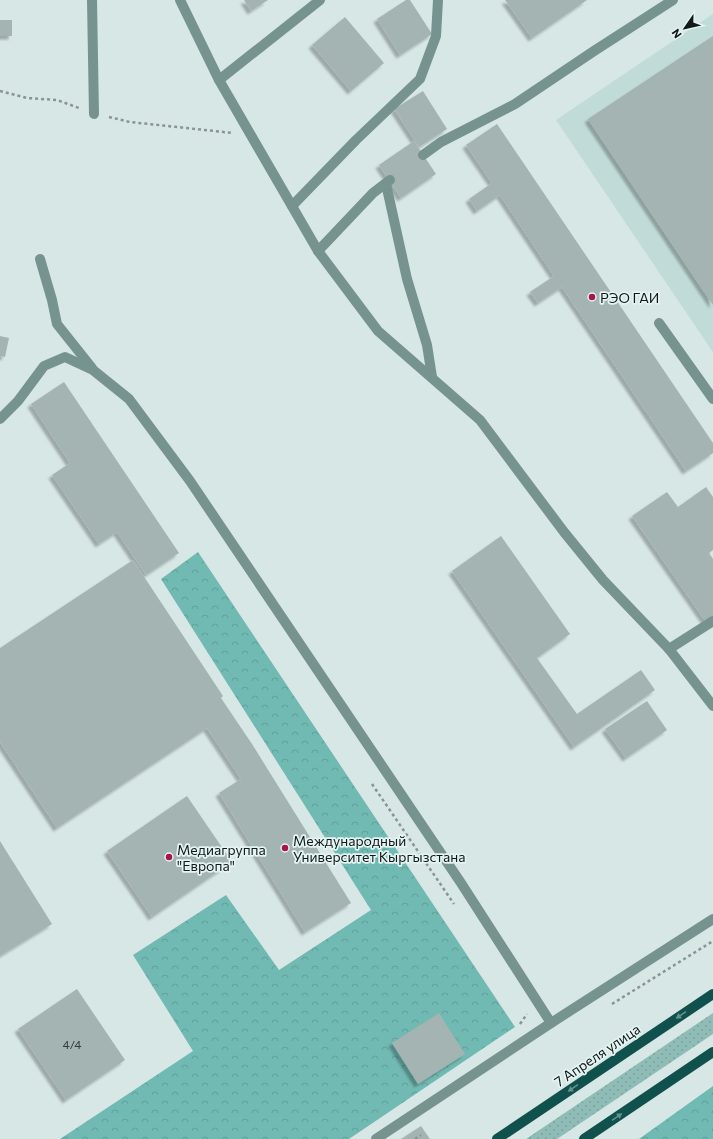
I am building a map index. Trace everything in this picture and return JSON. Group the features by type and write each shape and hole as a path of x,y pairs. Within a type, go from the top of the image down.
{"main road":[{"name":"7 Апреля улица","path":"498,1139 713,994"},
{"path":"584,1139 713,1052"}],"street":[{"path":"92,0 94,114"},
{"path":"180,0 219,80 318,251 378,331 480,420 564,532 603,580 669,649 713,706"},
{"path":"219,80 320,0"},
{"path":"292,206 356,140 420,79 436,36 438,0"},
{"path":"423,155 441,142 515,104 673,0"},
{"path":"318,251 373,193 388,182 407,279 427,345 432,377"},
{"path":"40,259 52,300 57,324 93,370 129,399 190,481 461,883 551,1023"},
{"path":"659,323 713,399"},
{"path":"0,419 18,401 44,366 65,357 93,370"},
{"path":"669,649 713,621"},
{"path":"376,1139 713,918"}],"path":[{"path":"0,92 27,98 57,100 94,114 130,122 251,135"},
{"path":"372,784 457,908"},
{"path":"520,1025 528,1012"},
{"path":"415,1139 421,1135"}],"shaded area":[{"path":"713,14 713,352 556,120"},
{"path":"713,1013 713,1034 557,1139 526,1139"}],"green space":[{"path":"198,552 515,1027 349,1139 60,1139 193,1051 133,955 226,895 279,970 371,910 161,579"},
{"path":"713,1086 713,1139 639,1139"}],"building":[{"path":"244,0 268,0 251,11"},
{"path":"406,0 410,0 432,34 400,55 377,19"},
{"path":"505,0 587,0 532,38"},
{"path":"345,17 384,63 351,91 312,45"},
{"path":"0,20 12,20 12,36 0,36"},
{"path":"713,36 713,305 588,119"},
{"path":"423,91 447,129 419,147 394,109"},
{"name":"РЭО ГАИ","path":"497,124 713,443 713,453 686,471 562,287 538,303 530,292 554,276 500,195 477,211 469,199 492,183 466,145"},
{"path":"414,141 436,174 401,198 379,165"},
{"path":"0,336 9,338 5,357 0,356"},
{"path":"64,382 179,553 146,575 117,532 99,544 52,475 70,463 31,404"},
{"path":"706,487 713,497 713,550 709,553 713,559 713,617 706,622 632,516 667,492 678,507"},
{"path":"501,536 570,634 537,658 577,714 641,670 655,690 574,747 452,571"},
{"path":"133,560 223,696 221,698 252,744 351,903 305,932 219,793 241,779 207,728 57,828 0,742 0,648"},
{"path":"647,701 667,730 626,758 605,729"},
{"name":"Медиагруппа \"Европа\"","path":"187,796 232,862 152,917 107,851"},
{"path":"0,841 52,924 0,956"},
{"path":"77,989 125,1060 66,1100 18,1029"},
{"path":"439,1013 465,1054 418,1084 392,1043"},
{"path":"421,1126 430,1139 401,1139"}],"place":[{"name":"РЭО ГАИ","path":"592,297"},
{"name":"Международный Университет Кыргызстана","path":"285,848"},
{"name":"Медиагруппа \"Европа\"","path":"169,857"}]}
